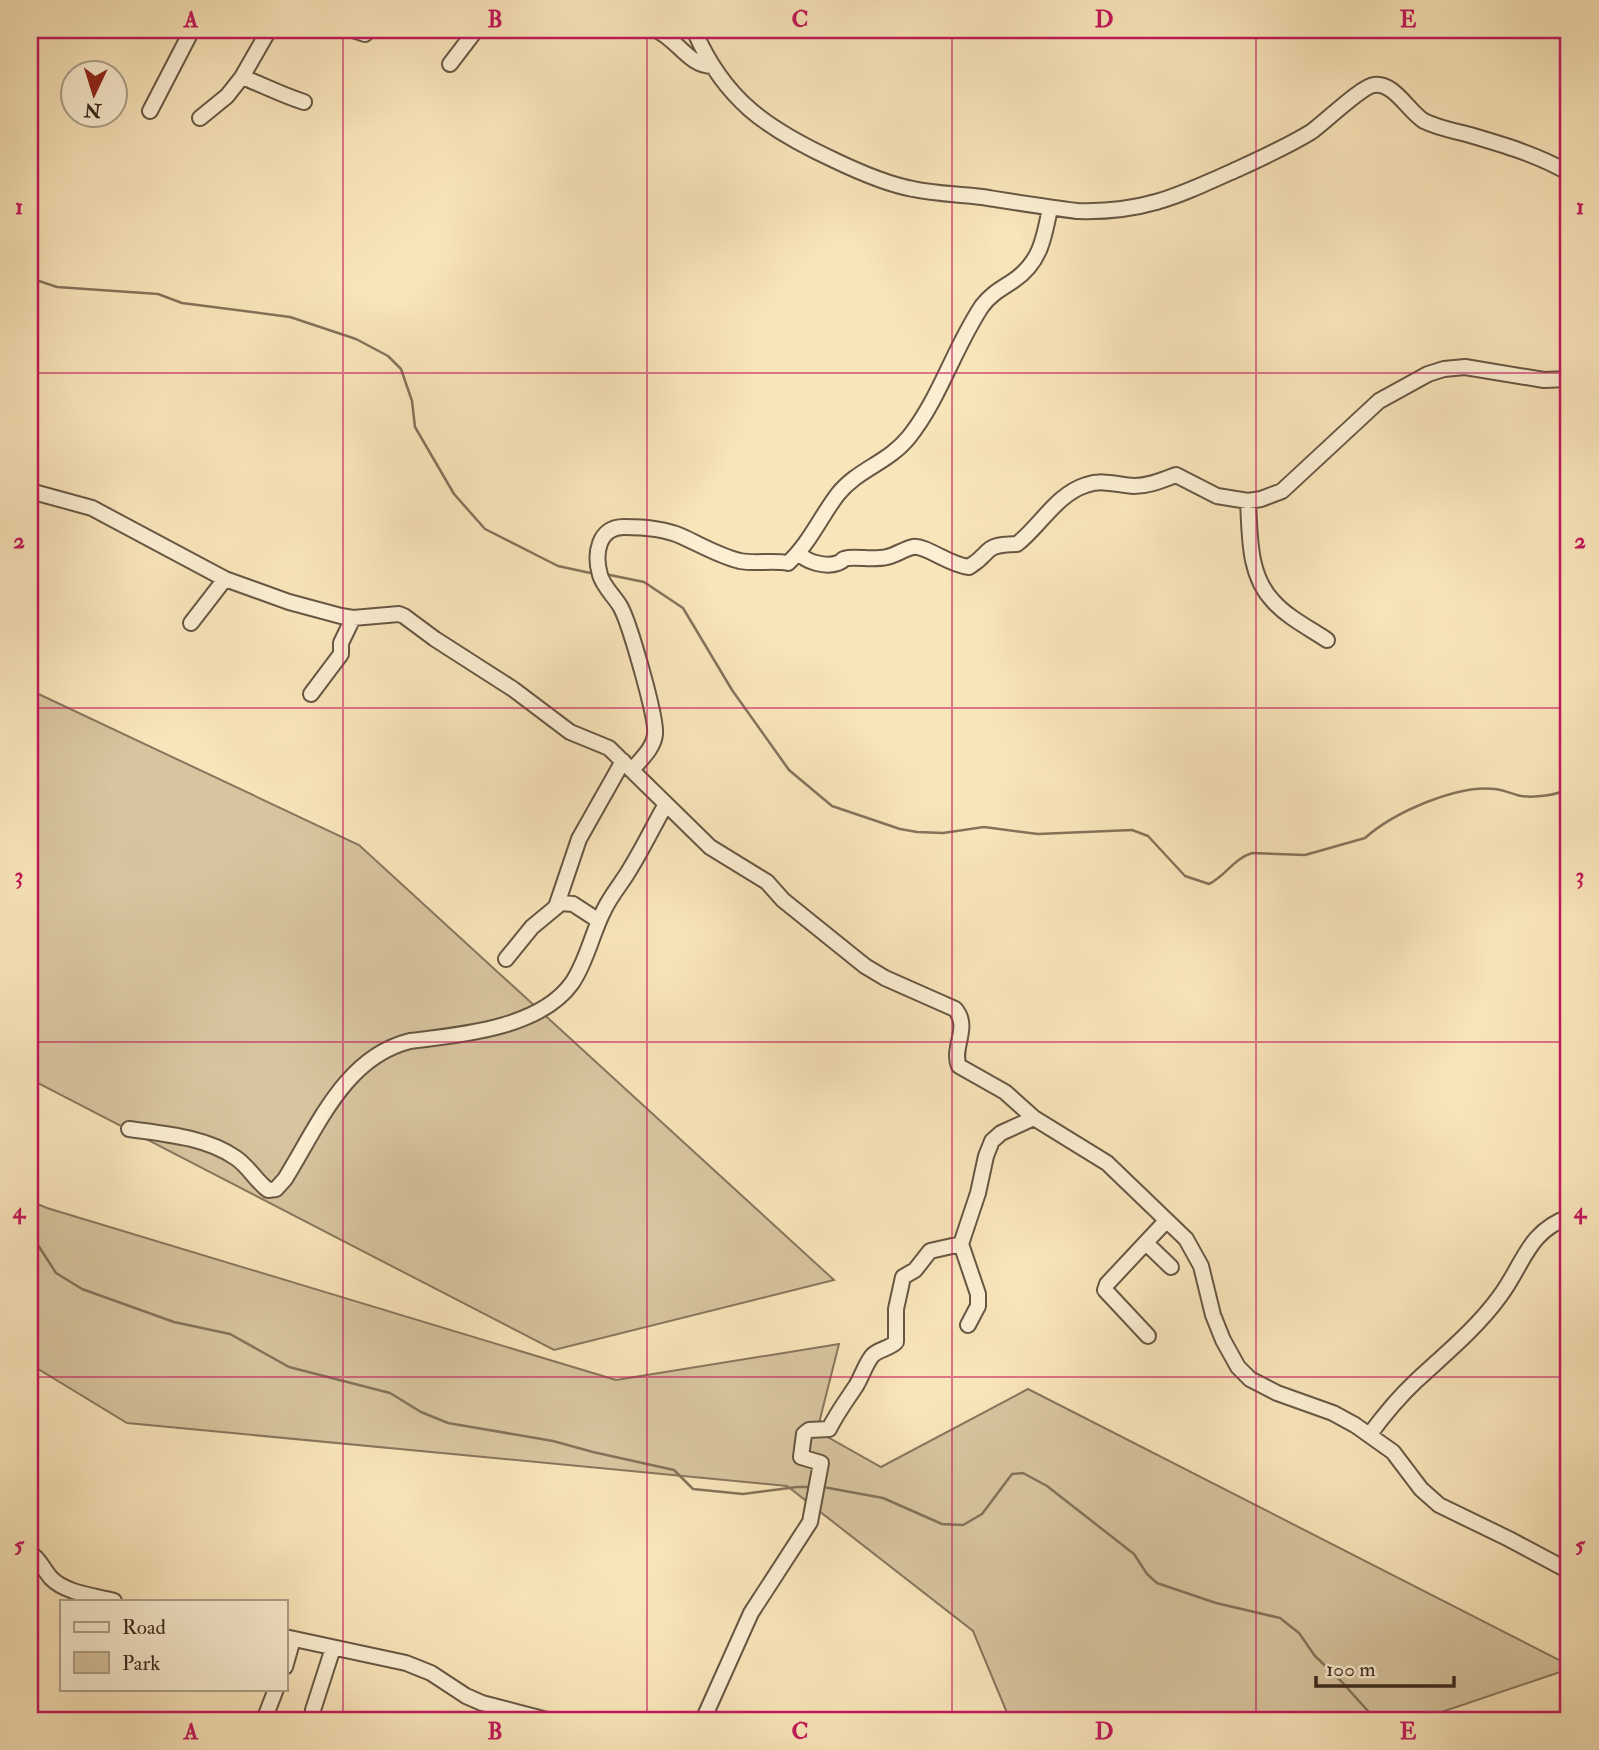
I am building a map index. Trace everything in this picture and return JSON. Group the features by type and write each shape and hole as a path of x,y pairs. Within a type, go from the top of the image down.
{"street":[{"path":"150,111 192,30"},
{"path":"200,118 227,96 270,30"},
{"path":"450,64 476,30"},
{"path":"656,30 664,33 694,61 704,66 712,66"},
{"path":"694,30 712,66 741,102 766,125 786,138 852,169 913,189 1077,211 1124,210 1177,196 1284,147 1326,121 1371,85 1390,88 1411,111 1426,122 1520,150 1569,173"},
{"path":"242,76 281,95 304,102"},
{"path":"506,959 557,904 579,839 628,765 652,744 655,725 632,638 621,607 599,574 597,548 601,540 609,530 621,527 647,529 680,536 721,555 742,561 788,563 799,552 847,483 888,458 916,428 982,306 991,294 1028,269 1035,261 1050,208"},
{"path":"799,552 802,558 809,562 837,564 845,558 889,557 915,547 925,548 958,566 969,567 996,545 1017,544 1062,499 1083,486 1097,482 1146,485 1176,475 1216,496 1248,501 1282,491 1379,401 1428,374 1465,367 1544,380 1569,379"},
{"path":"30,491 92,508 225,579 289,602 353,618 390,614 404,616 513,689 561,726 603,744 628,765 710,847 767,882 776,894 865,966 885,978 955,1009 962,1024 957,1058 959,1066 1005,1092 1034,1118 1107,1163 1194,1249 1217,1325 1232,1357 1245,1375 1261,1386 1344,1419 1370,1434 1393,1452 1421,1489 1439,1505 1569,1571"},
{"path":"1248,501 1251,548 1261,584 1281,608 1327,640"},
{"path":"191,623 225,579"},
{"path":"311,694 341,654 341,643 353,618"},
{"path":"129,1129 193,1140 222,1150 248,1167 268,1190 276,1189 285,1179 335,1095 360,1067 376,1055 398,1044 509,1024 553,1002 572,983 598,921 666,804"},
{"path":"557,904 570,902 598,921"},
{"path":"968,1325 978,1306 978,1294 961,1244 978,1193 986,1156 992,1141 1000,1133 1034,1118"},
{"path":"1370,1434 1401,1396 1445,1356 1494,1303 1539,1234 1551,1224 1569,1217"},
{"path":"1148,1336 1105,1290 1107,1284 1166,1221"},
{"path":"1146,1243 1171,1267"},
{"path":"703,1720 751,1613 810,1522 821,1462 801,1457 804,1434 809,1430 829,1429 872,1357 877,1351 889,1348 897,1342 898,1300 905,1275 915,1270 930,1251 961,1244"},
{"path":"30,1552 59,1584 111,1600"},
{"path":"289,1638 406,1663 431,1673 474,1699 513,1713 547,1720"},
{"path":"313,1710 333,1648"},
{"path":"264,1720 276,1690"}],"green space":[{"path":"30,690 359,845 834,1280 554,1350 30,1079"},
{"path":"30,1201 616,1380 839,1344 817,1431 881,1467 1028,1389 1569,1665 1569,1669 1418,1720 1010,1720 973,1631 787,1486 127,1423 30,1364"}],"waterway":[{"path":"30,278 57,287 158,294 182,303 290,317 356,339 388,356 401,369 412,401 415,427 454,494 485,529 558,566 595,574"},
{"path":"605,574 644,582 683,608 732,690 789,770 832,806 900,829 943,833 984,827 1038,834 1132,830 1148,836 1185,876 1209,884 1240,859 1252,853 1305,855 1365,838 1408,810 1463,791 1495,789 1533,797 1569,789"},
{"path":"30,1236 56,1273 82,1289 174,1322 230,1334 289,1367 390,1393 421,1412 448,1423 553,1441 674,1470 693,1489 743,1494 813,1487"},
{"path":"823,1487 883,1498 942,1524 963,1525 982,1514 1012,1474 1023,1473 1047,1486 1134,1554 1147,1574 1157,1583 1216,1603 1280,1618 1299,1633 1315,1656 1376,1720"}]}
